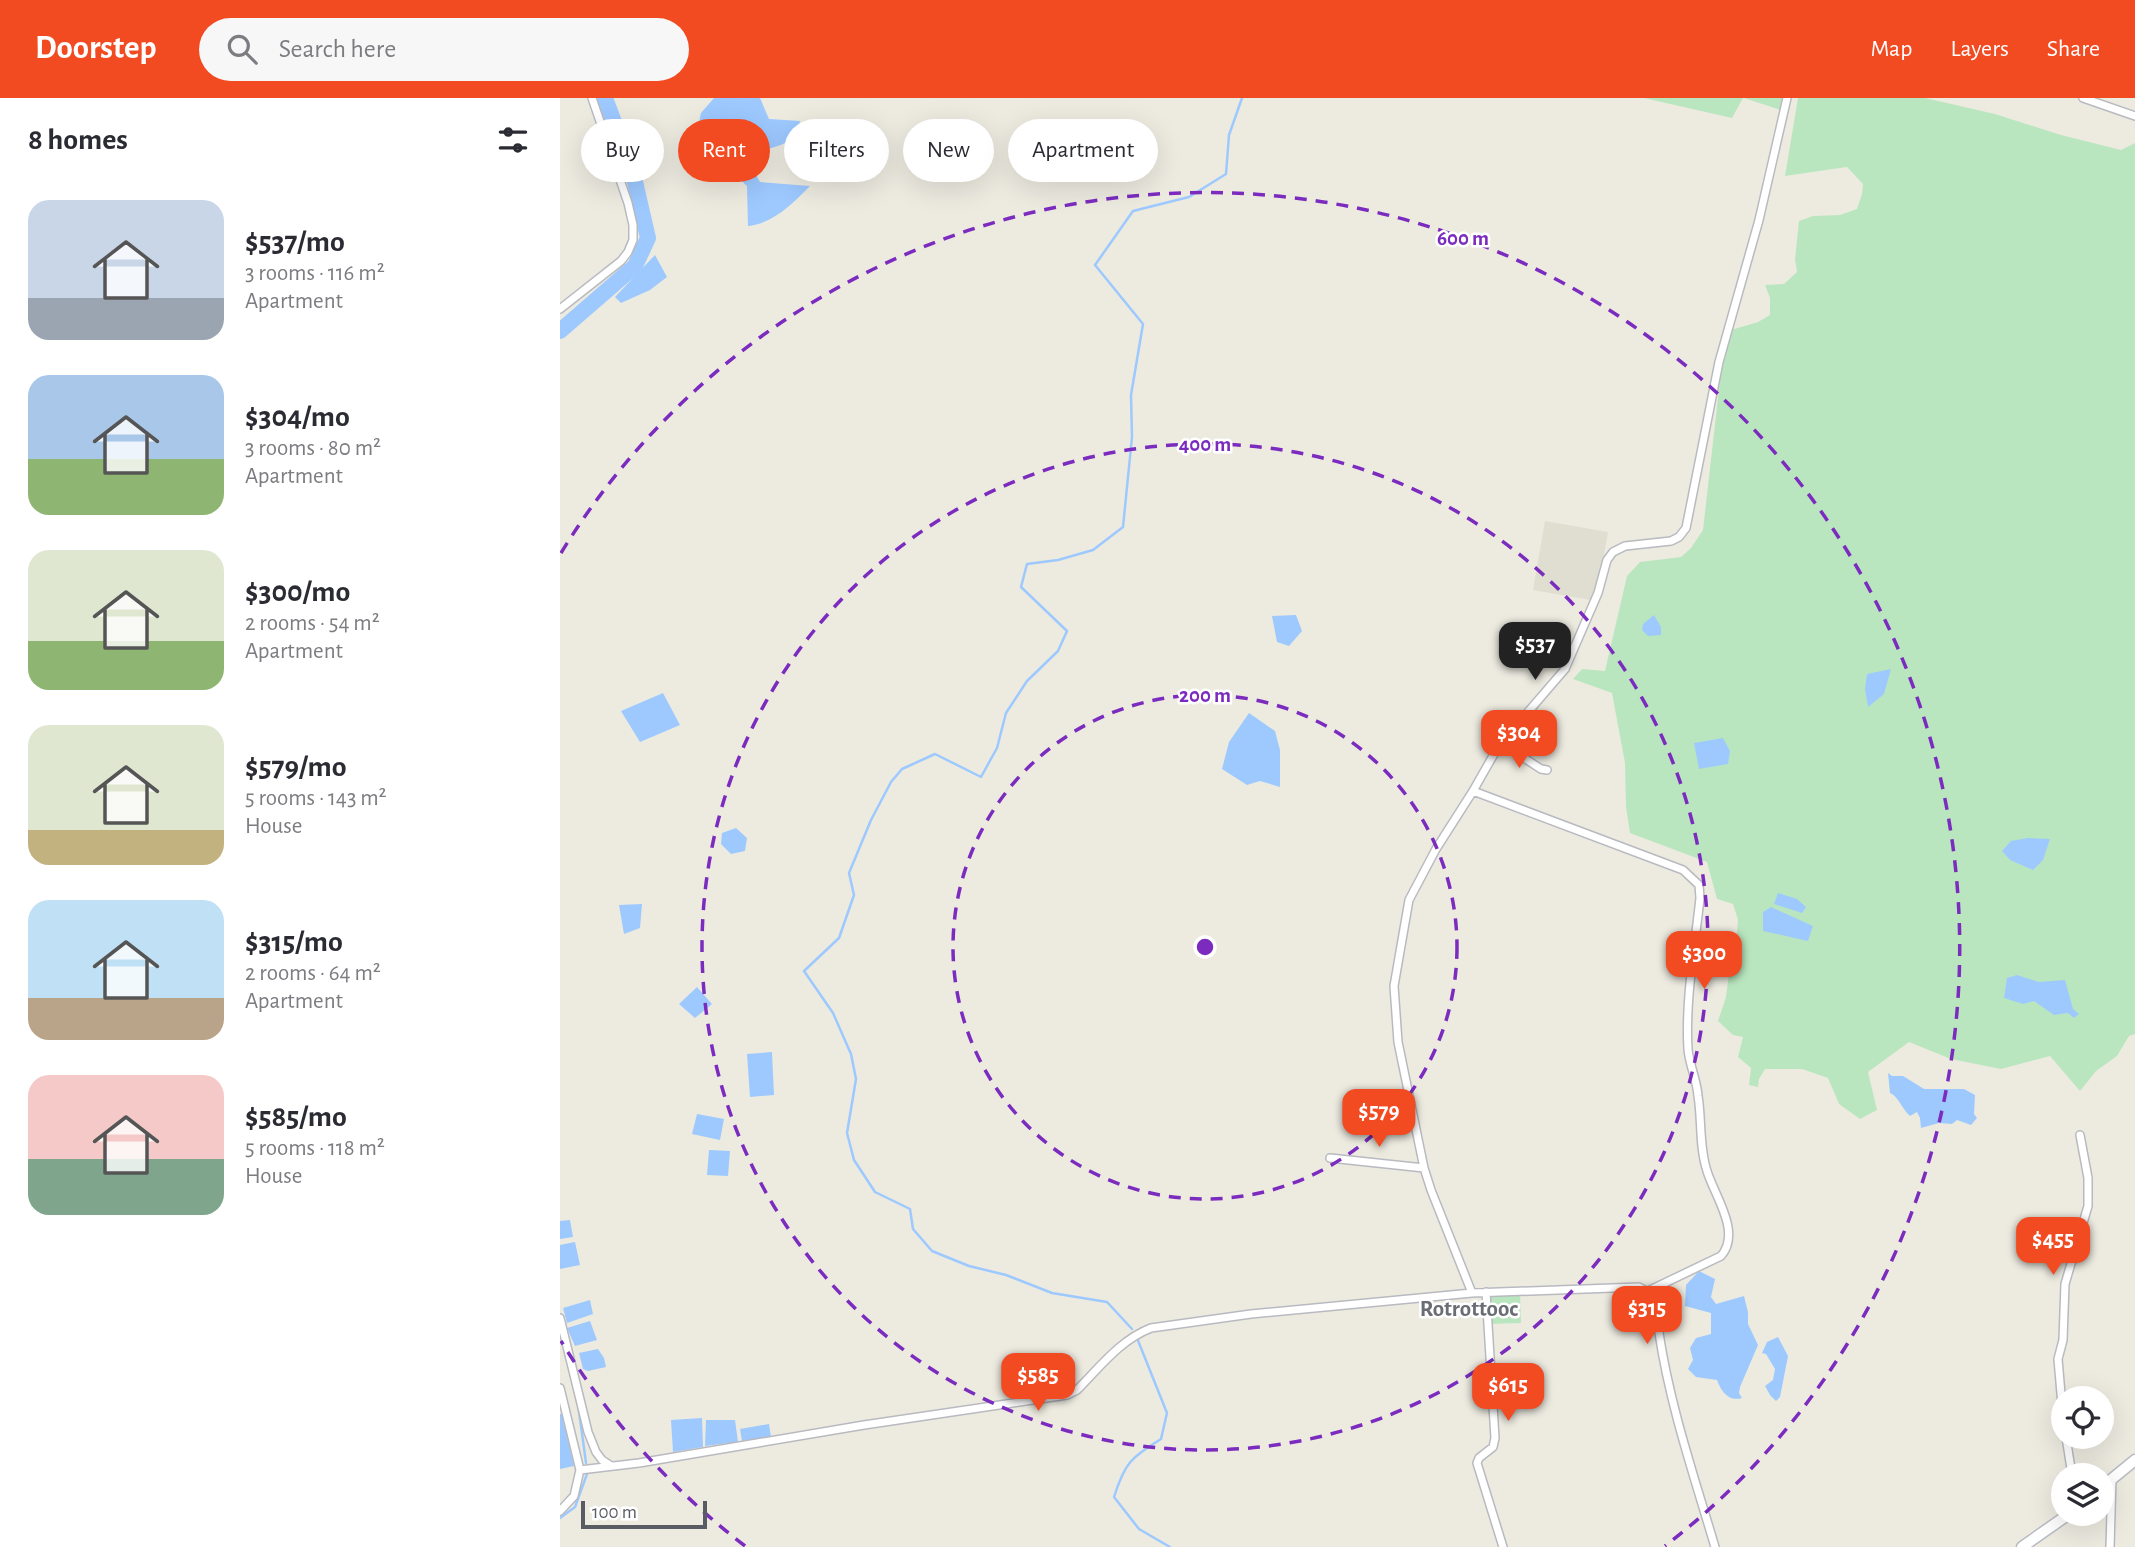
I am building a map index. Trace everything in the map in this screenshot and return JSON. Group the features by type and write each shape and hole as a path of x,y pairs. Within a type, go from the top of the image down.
{"main road":[{"path":"2114,1476 2135,1460"},
{"path":"2022,1547 2051,1526"}],"street":[{"path":"560,309 621,261 633,240 628,202 592,98"},
{"path":"1472,1293 1424,1168 1398,1042 1394,986 1409,900 1436,849 1501,743 1565,668 1598,593 1607,560 1613,552 1625,547 1671,541 1679,537 1686,528 1719,362 1759,220 1787,98"},
{"path":"2083,98 2135,116"},
{"path":"1501,743 1541,769 1547,770"},
{"path":"1473,791 1682,870 1699,886 1688,1050 1698,1094 1707,1171 1726,1219 1730,1239 1721,1256 1648,1291"},
{"path":"2060,1386 2058,1359 2063,1340 2065,1284 2088,1206 2088,1178 2080,1135"},
{"path":"1330,1158 1424,1168"},
{"path":"580,1470 1068,1395 1077,1390 1123,1343 1151,1328 1251,1314 1472,1293 1639,1287 1648,1291 1655,1301 1676,1417 1715,1547"},
{"path":"1486,1292 1495,1438 1493,1447 1479,1458 1477,1463 1503,1547"},
{"path":"560,1318 596,1452 602,1461 612,1466"},
{"path":"560,1388 580,1470 573,1496 560,1511"},
{"path":"2110,1547 2111,1526"}],"shaded area":[{"path":"1545,521 1608,532 1596,601 1533,590"}],"green space":[{"path":"1644,98 1743,98 1732,118"},
{"path":"1744,98 1787,98 1784,111"},
{"path":"1798,98 1925,98 1995,114 2121,150 2135,143 2135,1034 2129,1036 2117,1056 2096,1071 2080,1091 2050,1056 2001,1069 1951,1059 1909,1042 1868,1072 1877,1110 1860,1119 1839,1104 1828,1078 1802,1069 1765,1069 1758,1087 1749,1085 1751,1068 1738,1057 1743,1037 1733,1035 1718,1021 1726,997 1737,932 1738,920 1733,904 1717,899 1707,862 1630,833 1626,807 1625,763 1612,693 1573,679 1582,669 1605,671 1627,576 1640,562 1681,557 1703,530 1720,380 1731,330 1758,322 1770,315 1770,298 1765,285 1784,284 1797,272 1795,259 1799,221 1813,216 1840,215 1857,209 1863,184 1847,167 1785,176"},
{"path":"1520,1292 1521,1323 1489,1324 1487,1293"}],"water":[{"path":"714,98 760,98 769,119 700,119 701,113"},
{"path":"770,119 784,120 784,143 770,148"},
{"path":"743,182 810,186 774,217 748,226 747,186"},
{"path":"655,255 667,277 650,290 621,303 615,297"},
{"path":"1296,615 1302,631 1289,646 1277,642 1272,616"},
{"path":"1654,615 1661,627 1661,635 1648,636 1642,630 1643,624"},
{"path":"1891,669 1884,694 1868,707 1865,689 1867,674"},
{"path":"663,693 680,725 640,742 621,711"},
{"path":"1249,713 1275,731 1280,750 1280,787 1260,781 1247,785 1222,769 1229,742"},
{"path":"1723,738 1730,751 1728,764 1699,769 1694,743"},
{"path":"736,828 747,838 745,851 731,854 721,844 722,833"},
{"path":"2028,838 2050,839 2043,860 2033,870 2010,860 2002,851 2011,841"},
{"path":"1778,893 1797,899 1806,907 1802,913 1774,904"},
{"path":"642,904 640,928 624,934 619,905"},
{"path":"1771,907 1813,926 1808,941 1763,931 1763,912"},
{"path":"2017,975 2039,982 2065,980 2073,1009 2079,1014 2074,1018 2068,1013 2054,1015 2034,1001 2023,1004 2004,998 2007,978"},
{"path":"697,987 712,1004 695,1018 679,1004"},
{"path":"772,1052 774,1095 750,1097 747,1054"},
{"path":"1888,1073 1892,1076 1903,1076 1924,1089 1964,1089 1975,1095 1974,1114 1977,1118 1971,1125 1957,1120 1952,1124 1939,1123 1921,1128 1917,1112 1910,1116 1890,1093"},
{"path":"697,1114 724,1119 720,1140 692,1134"},
{"path":"709,1150 730,1151 728,1176 707,1175"},
{"path":"570,1220 573,1237 560,1239 560,1221"},
{"path":"575,1242 580,1265 560,1269 560,1245"},
{"path":"1699,1271 1715,1279 1711,1297 1716,1304 1744,1296 1748,1324 1758,1345 1740,1387 1742,1398 1729,1397 1717,1380 1696,1377 1688,1369 1693,1360 1690,1348 1696,1338 1711,1334 1711,1313 1685,1306 1686,1285"},
{"path":"590,1300 593,1314 567,1323 563,1308"},
{"path":"590,1321 597,1340 575,1346 567,1328"},
{"path":"1778,1337 1788,1356 1780,1397 1776,1401 1765,1386 1773,1380 1775,1369 1766,1354 1762,1353 1767,1342"},
{"path":"598,1349 606,1367 588,1371 583,1369 579,1353"},
{"path":"560,1414 574,1466 560,1469"},
{"path":"702,1418 703,1447 673,1452 671,1420"},
{"path":"706,1420 735,1420 738,1442 705,1446"},
{"path":"769,1424 771,1437 742,1441 740,1429"}],"waterway":[{"path":"560,331 635,266 648,238 633,173 605,98"},
{"path":"1132,1329 1107,1302 1052,1293 932,1251 913,1229 910,1209 875,1192 854,1160 847,1133 856,1079 851,1054 833,1013 804,971 839,938 854,895 849,873 871,820 891,782 902,769 935,754 981,777 997,748 1006,713 1027,681 1058,651 1067,631 1021,587 1027,564 1058,560 1093,550 1123,527 1132,437 1131,395 1143,324 1095,265 1133,211 1189,197 1226,174 1229,135 1242,98"},
{"path":"1137,1338 1167,1413 1161,1439 1130,1462 1114,1497 1139,1529 1170,1547"},
{"path":"578,1404 586,1463"},
{"path":"560,1518 575,1507 587,1474"}],"district":[{"name":"Rotrottooc","path":"1469,1309"}]}
